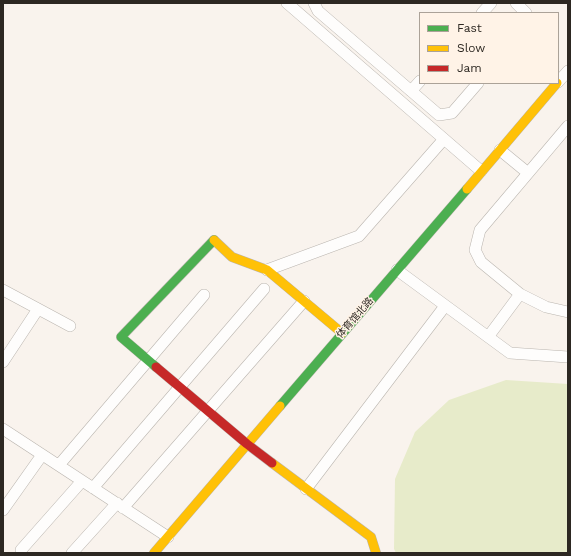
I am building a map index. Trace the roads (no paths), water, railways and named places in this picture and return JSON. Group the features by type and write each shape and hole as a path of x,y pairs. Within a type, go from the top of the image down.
{"street":[{"path":"287,3 482,171"},
{"path":"314,3 318,11 439,115 452,113 477,84"},
{"path":"483,12 491,3"},
{"path":"516,3 528,9"},
{"name":"体育馆北路","path":"559,82 568,70"},
{"path":"411,91 419,82"},
{"name":"体育馆北路","path":"154,553 557,84"},
{"path":"568,126 480,230 476,250 481,262 520,294 546,308 568,312"},
{"path":"267,270 359,236 444,139"},
{"path":"500,150 528,173"},
{"path":"342,333 267,270 232,257 213,239 121,337 247,444 371,537 376,553"},
{"path":"397,270 510,353 568,357"},
{"path":"93,488 264,289"},
{"path":"3,290 70,326"},
{"path":"488,337 520,294"},
{"path":"59,466 204,295"},
{"path":"72,553 120,506 208,411 304,301"},
{"path":"306,489 445,306"},
{"path":"3,362 38,309"},
{"path":"4,433 42,455 168,537"},
{"path":"3,510 42,455"},
{"path":"21,550 82,481"}]}
